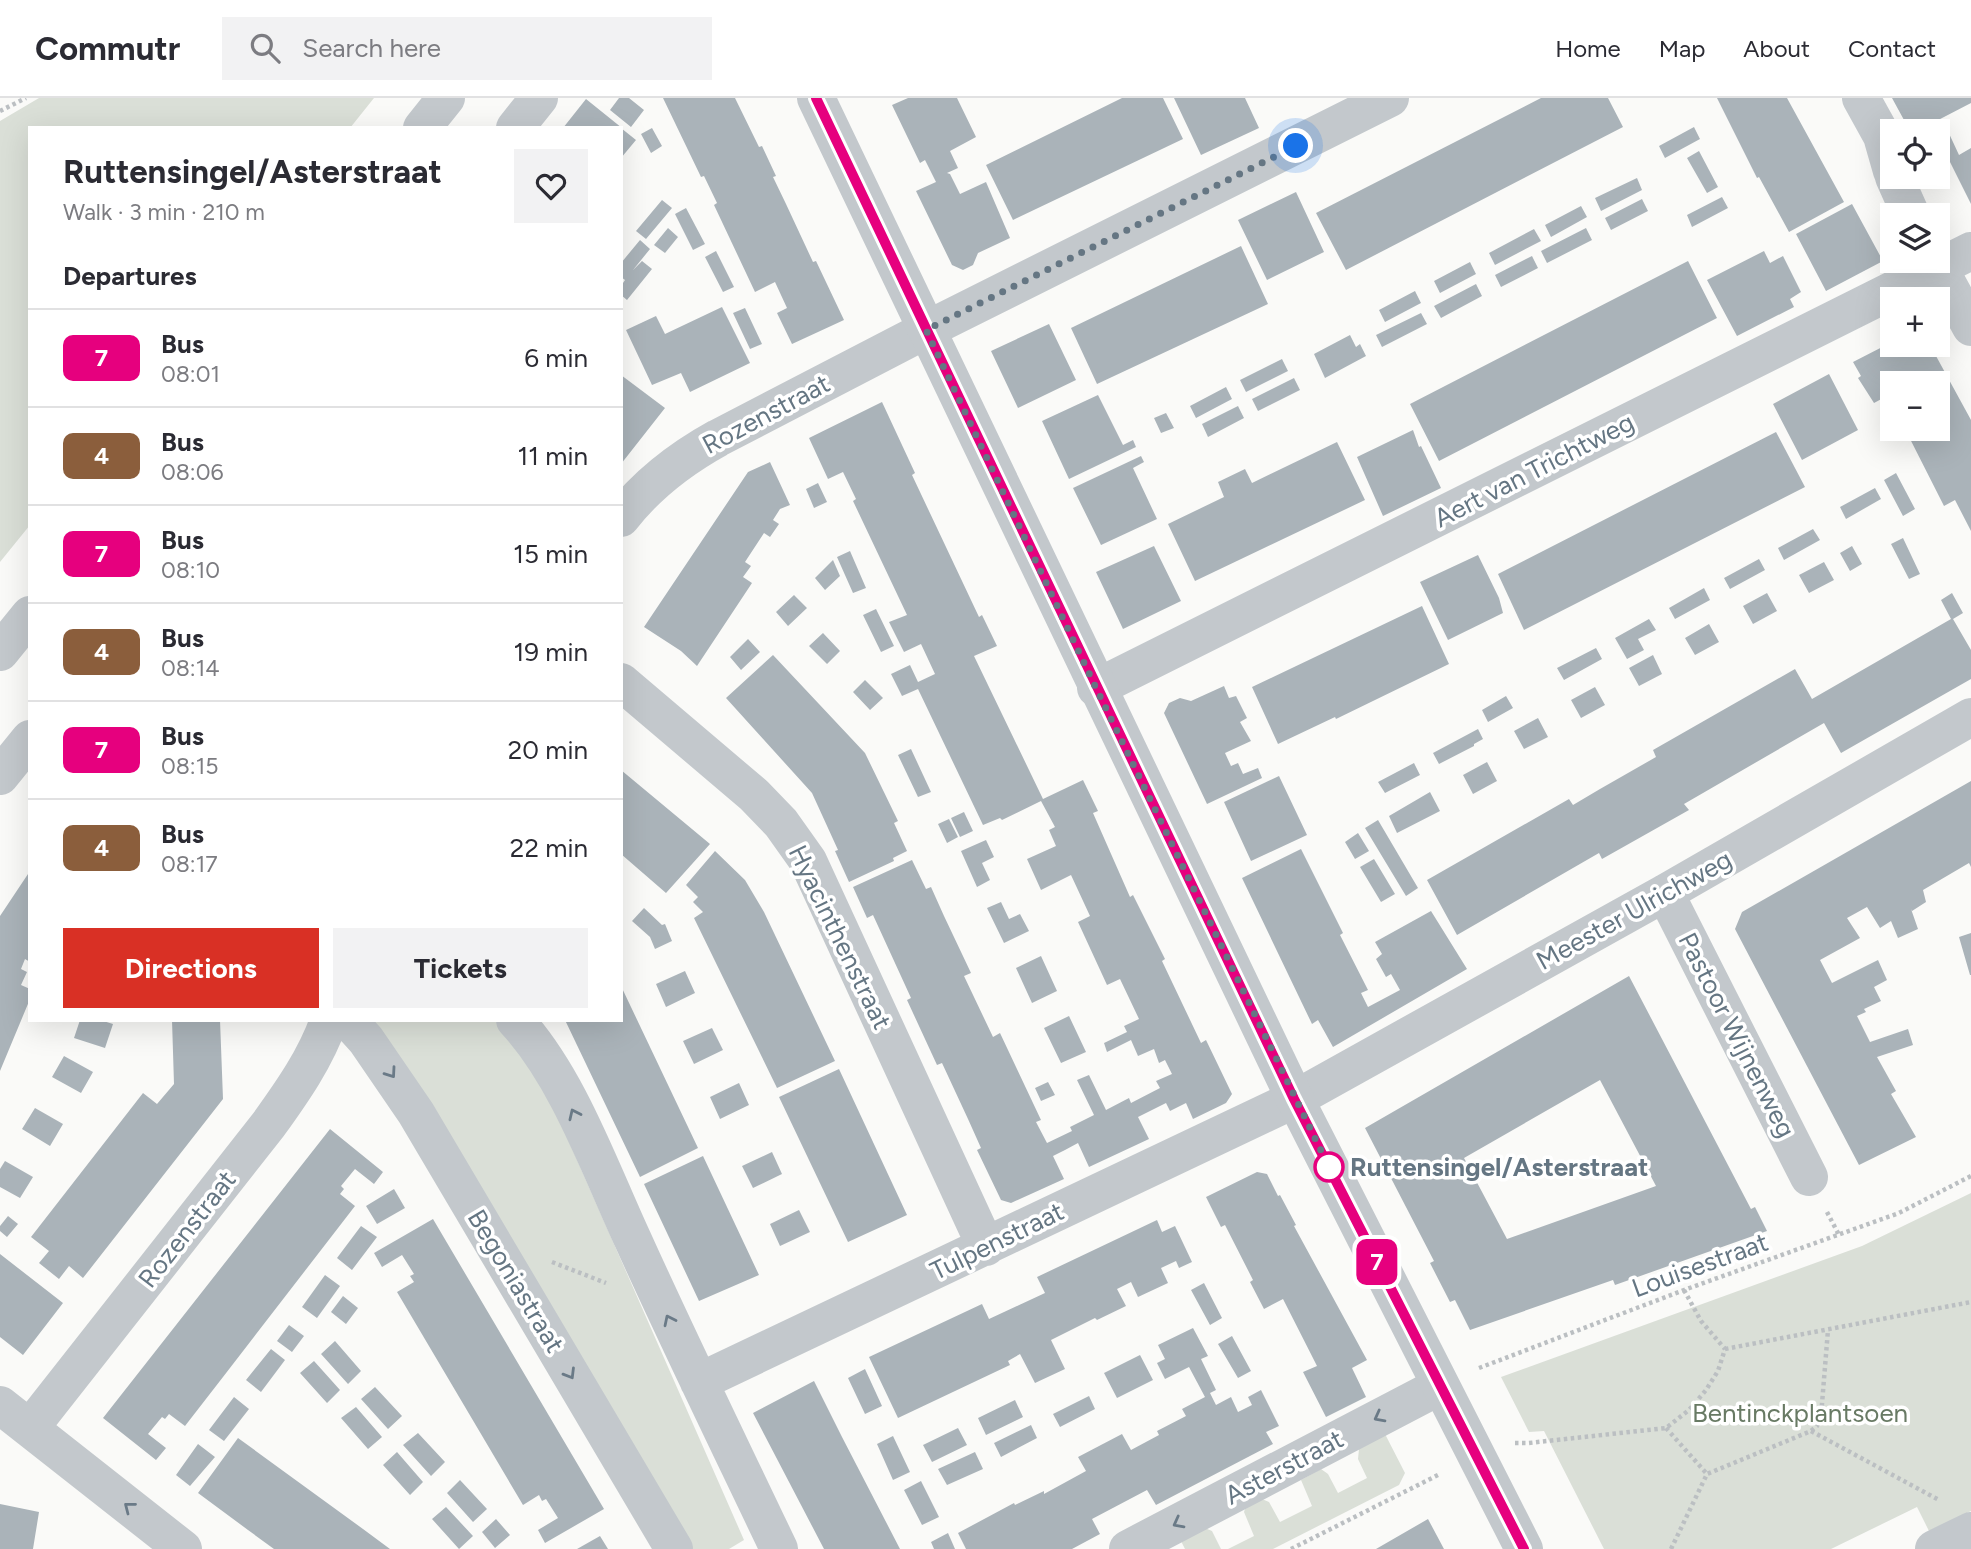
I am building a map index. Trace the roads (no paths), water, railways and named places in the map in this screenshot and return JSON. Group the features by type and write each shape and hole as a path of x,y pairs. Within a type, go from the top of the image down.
{"street":[{"path":"424,126 446,98"},
{"path":"517,126 539,98"},
{"path":"816,98 1294,1099 1524,1549"},
{"name":"Rozenstraat","path":"623,516 657,478 688,455 926,330 1390,98"},
{"path":"1861,98 1880,132"},
{"path":"1950,266 1971,327"},
{"name":"Aert van Trichtweg","path":"1096,688 1922,273"},
{"path":"0,652 28,617"},
{"name":"Hyacinthenstraat","path":"623,684 754,795 781,823 808,861 986,1247"},
{"name":"Meester Ulrichweg","path":"1294,1099 1665,893 1971,716"},
{"path":"0,776 28,741"},
{"name":"Pastoor Wijnenweg","path":"1665,893 1809,1177"},
{"name":"Rozenstraat","path":"30,1428 269,1124 294,1089 328,1022"},
{"name":"Begoniastraat","path":"350,1022 393,1076 674,1549"},
{"path":"516,1022 550,1066 779,1549"},
{"name":"Tulpenstraat","path":"699,1382 1294,1099"},
{"name":"Asterstraat","path":"1137,1547 1440,1386"},
{"path":"0,1405 183,1549"}],"place":[{"name":"Ruttensingel/Asterstraat","path":"1329,1167"}],"park label":[{"name":"Bentinckplantsoen","path":"1800,1413"}]}
